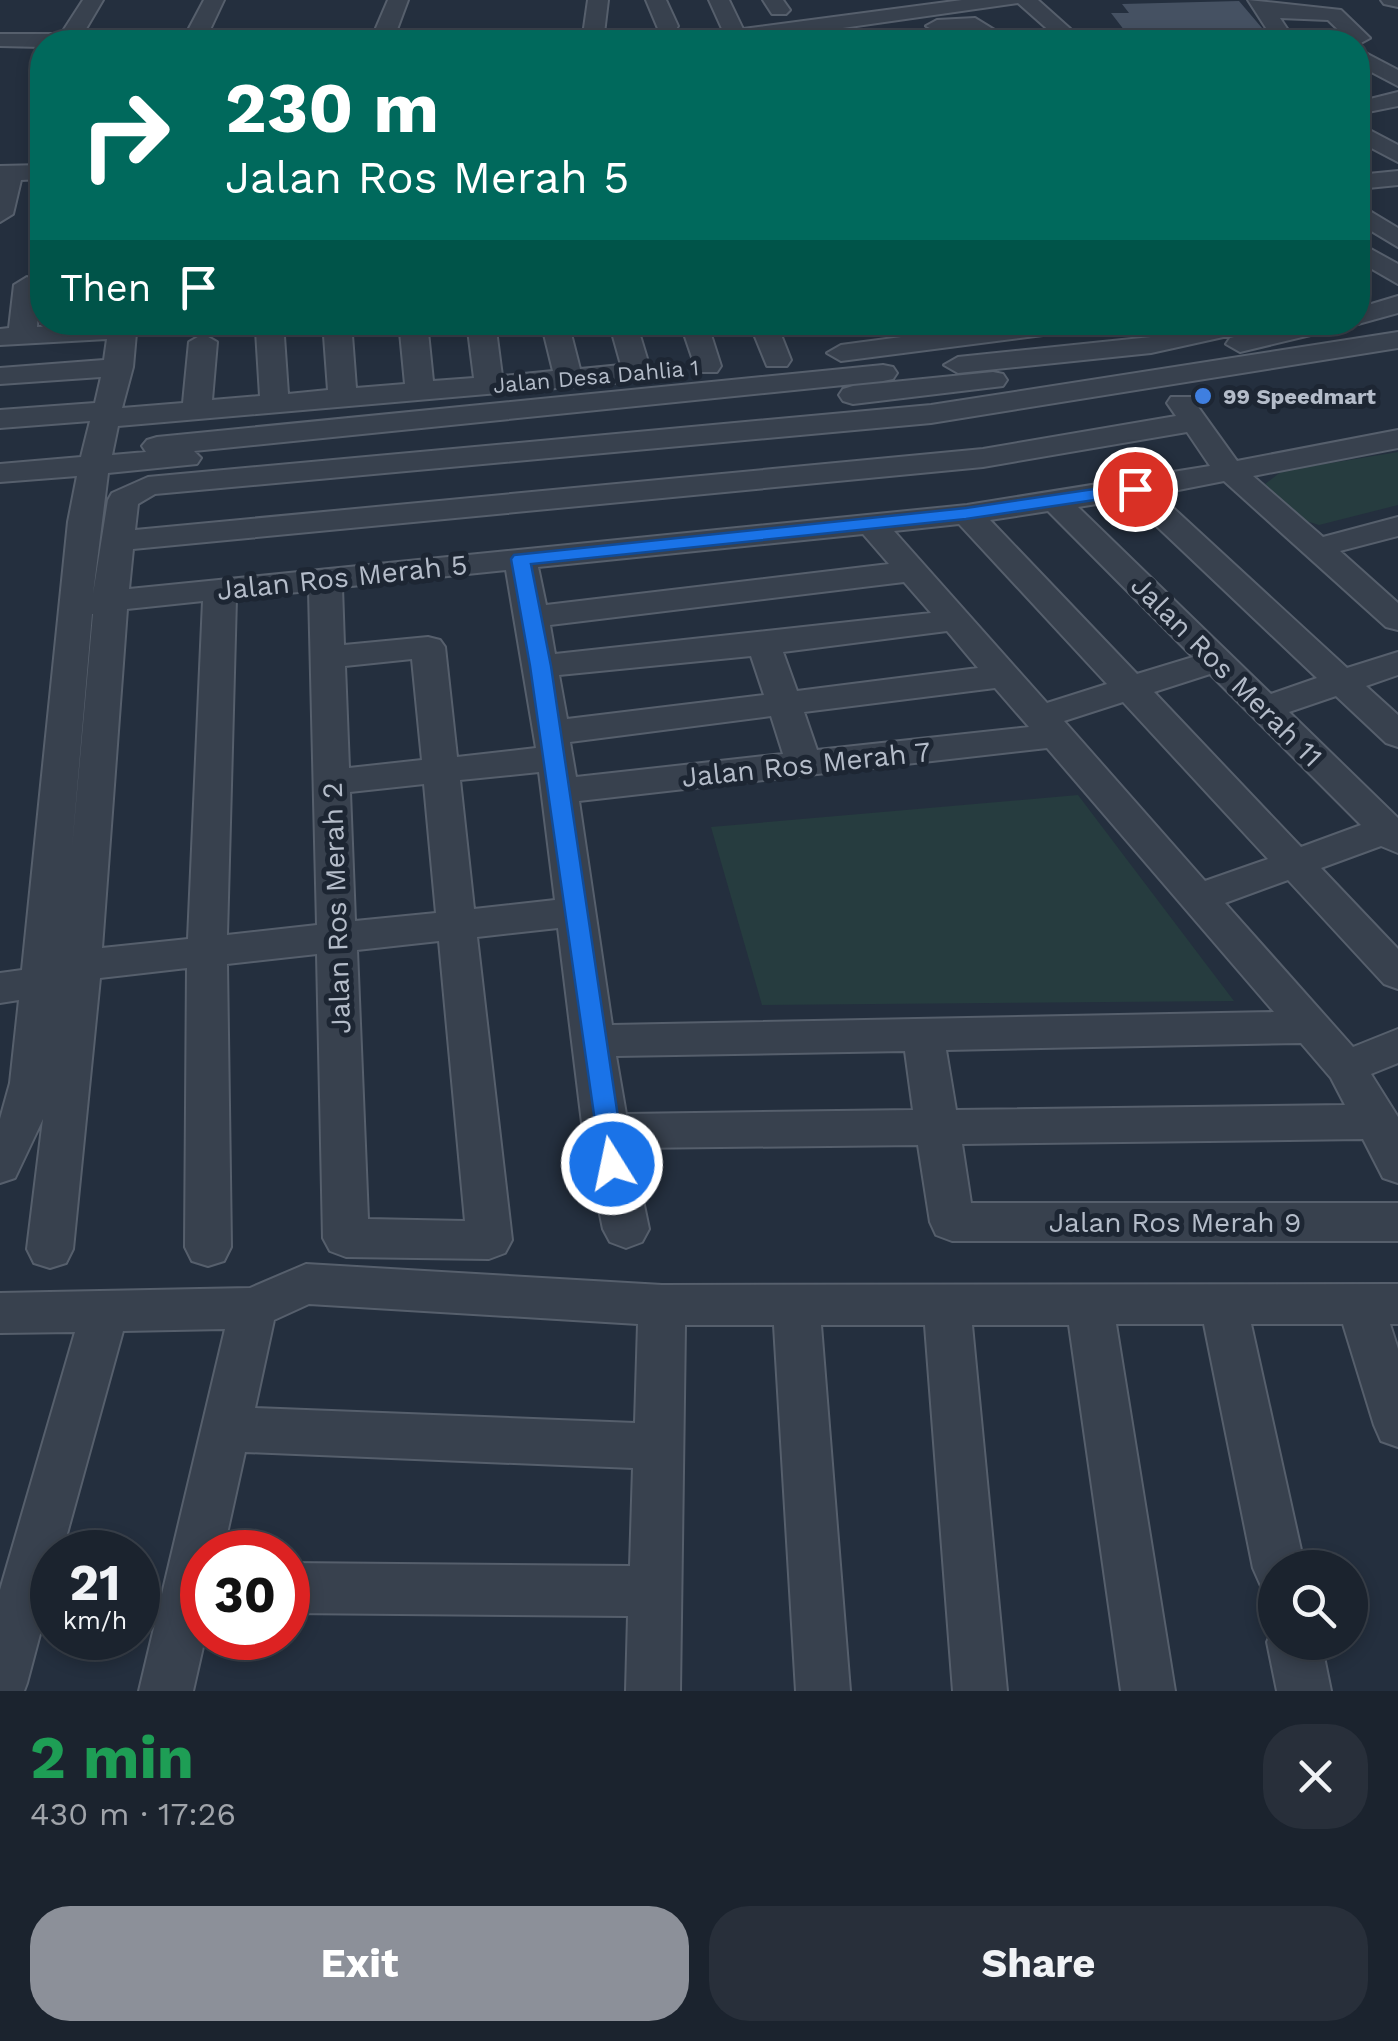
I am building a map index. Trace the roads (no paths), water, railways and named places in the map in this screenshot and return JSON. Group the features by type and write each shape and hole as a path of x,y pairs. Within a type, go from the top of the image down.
{"street":[{"path":"199,30 214,0"},
{"path":"386,30 398,0"},
{"path":"594,30 598,0"},
{"path":"656,0 667,26"},
{"path":"719,0 734,30"},
{"path":"838,0 851,22"},
{"path":"834,30 851,22 1004,0 1035,30"},
{"path":"1026,0 1060,30"},
{"path":"1262,6 1334,14 1351,30"},
{"path":"1262,6 1277,30"},
{"path":"50,16 88,8"},
{"path":"74,30 88,8"},
{"path":"1294,12 1315,30"},
{"path":"886,30 961,22 984,30"},
{"path":"0,40 30,40"},
{"path":"1370,52 1384,48"},
{"path":"1370,62 1398,79"},
{"path":"1370,105 1398,98"},
{"path":"1370,114 1386,123 1398,121"},
{"path":"1370,138 1398,156 1370,163"},
{"path":"0,214 5,173 30,172"},
{"path":"1370,181 1398,178"},
{"path":"1370,220 1398,238"},
{"path":"1370,236 1398,253"},
{"path":"1370,258 1398,276"},
{"path":"0,271 30,276"},
{"path":"1370,292 1398,284"},
{"path":"11,336 30,289"},
{"path":"1370,314 1398,304"},
{"path":"50,1249 55,973 95,603 84,522 94,459 119,367 122,335"},
{"path":"270,335 275,406"},
{"path":"338,335 343,400"},
{"path":"414,335 420,393"},
{"path":"483,335 489,386"},
{"path":"557,335 569,379"},
{"path":"626,335 637,372"},
{"path":"697,335 707,366"},
{"path":"767,335 777,360"},
{"path":"834,335 841,353"},
{"name":"Jalan Desa Dahlia 1","path":"0,419 196,413 777,360 841,353 903,335"},
{"path":"0,475 266,437 1151,345 1196,335"},
{"path":"95,603 119,541 123,500 148,486 931,414 1156,371 1284,335"},
{"path":"1368,335 1391,347"},
{"path":"196,413 203,342"},
{"path":"0,458 167,459 1391,347"},
{"path":"0,376 119,367"},
{"path":"1156,371 1228,469 1316,548 1383,589 1398,620"},
{"path":"119,541 982,458 1195,422"},
{"path":"736,430 769,533"},
{"name":"Jalan Ros Merah 5","path":"95,603 966,514 1135,489 1398,439"},
{"path":"444,457 462,565"},
{"path":"84,522 114,474 167,459"},
{"path":"0,475 49,484 84,522"},
{"path":"1135,489 1398,735"},
{"name":"Jalan Ros Merah 11","path":"1056,502 1393,835"},
{"path":"966,514 1398,974"},
{"path":"871,524 1346,1067 1398,1165"},
{"path":"1316,548 1398,526"},
{"path":"520,559 533,617 605,1131 626,1229"},
{"path":"533,617 914,571"},
{"name":"Jalan Ros Merah 2","path":"326,578 346,1238 489,1240 457,925"},
{"path":"208,1247 208,952 220,590"},
{"path":"540,666 956,620"},
{"path":"764,644 804,764"},
{"path":"328,657 428,647 457,925"},
{"name":"Jalan Ros Merah 7","path":"554,760 804,764 1045,727 1128,689 1215,661"},
{"path":"1264,708 1398,664"},
{"path":"333,782 554,760 782,706 1002,676"},
{"path":"1198,898 1292,864 1393,835"},
{"path":"0,988 55,973 208,952 574,912"},
{"path":"0,1165 20,1124 55,973"},
{"path":"594,1041 1313,1027"},
{"path":"922,1035 935,1127"},
{"path":"1346,1067 1398,1045"},
{"path":"605,1131 1378,1122"},
{"name":"Jalan Ros Merah 9","path":"935,1127 952,1222 1398,1222"},
{"path":"0,1313 253,1308 306,1284 662,1304 1379,1304 1398,1425"},
{"path":"654,1691 662,1304"},
{"path":"796,1304 823,1691"},
{"path":"947,1304 980,1691"},
{"path":"1089,1304 1148,1691"},
{"path":"1223,1304 1274,1550"},
{"path":"206,1530 253,1308"},
{"path":"0,1684 104,1313"},
{"path":"225,1429 659,1447"},
{"path":"310,1588 656,1592"},
{"path":"166,1691 180,1642"},
{"path":"1298,1660 1304,1691"}],"place":[{"name":"99 Speedmart","path":"1203,396"}]}
